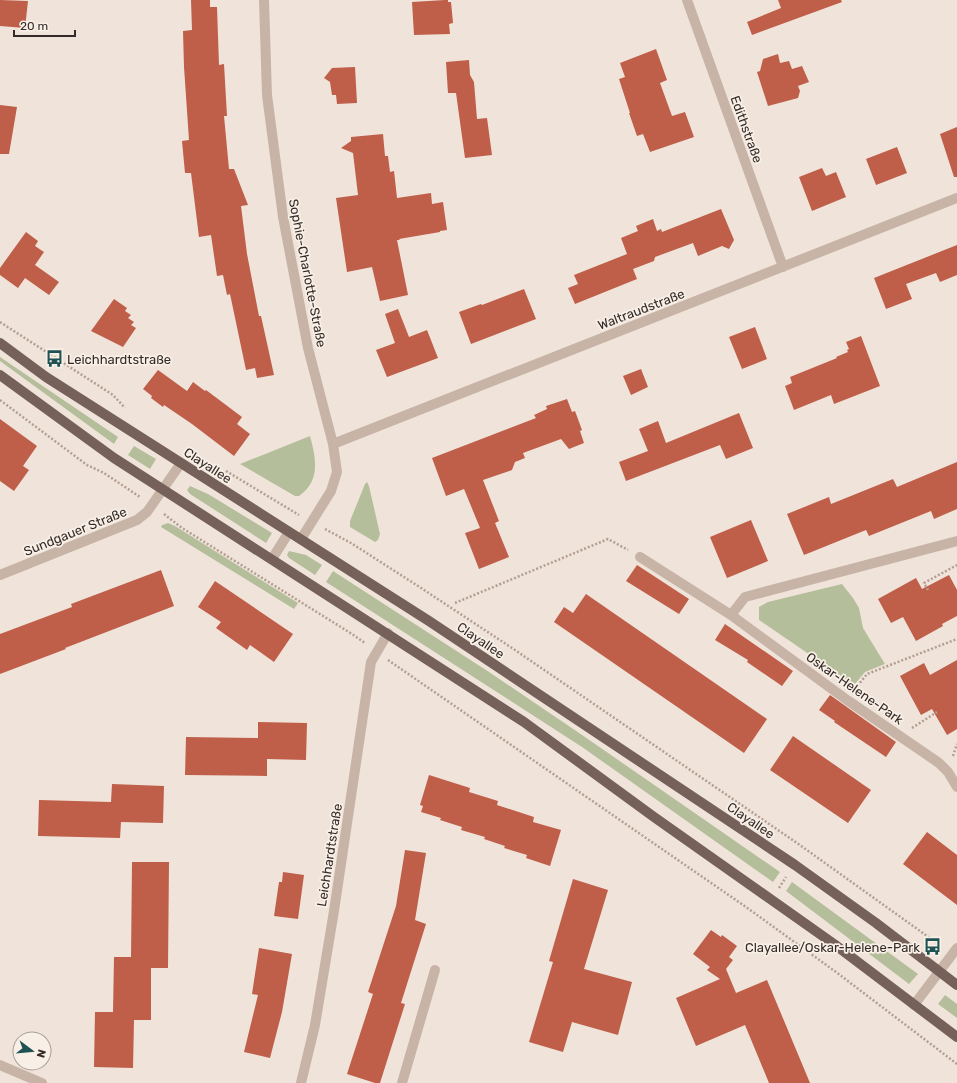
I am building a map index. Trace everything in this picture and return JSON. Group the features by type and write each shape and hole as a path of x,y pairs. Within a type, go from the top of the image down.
{"main road":[{"name":"Clayallee","path":"0,343 46,377 435,625 795,865 876,923 957,985"},
{"path":"0,375 98,446 162,489 272,558 524,722 654,817 834,944 957,1037"}],"street":[{"name":"Sophie-Charlotte-Straße","path":"264,0 267,95 283,217 308,348 333,444 337,472 331,491 301,539"},
{"name":"Edithstraße","path":"687,0 783,267"},
{"name":"Waltraudstraße","path":"333,444 957,198"},
{"name":"Sundgauer Straße","path":"0,575 137,520 147,512 181,462"},
{"path":"272,558 289,532"},
{"path":"731,615 745,597 957,541"},
{"name":"Oskar-Helene-Park","path":"640,557 731,615 847,700 940,763 948,772 957,787"},
{"name":"Leichhardtstraße","path":"301,1083 315,1025 371,662 388,633"},
{"path":"914,1005 954,952"},
{"path":"402,1083 435,970"},
{"path":"0,1065 42,1083"}],"path":[{"path":"0,322 113,395 126,409"},
{"path":"0,400 87,465 117,481"},
{"path":"224,470 289,509"},
{"path":"182,528 352,634"},
{"path":"455,603 608,539 640,557"},
{"path":"351,543 515,650 746,808 930,938 954,952"},
{"path":"928,590 924,583 957,565"},
{"path":"847,700 867,674 957,639"},
{"path":"407,672 746,907 836,972 957,1064"},
{"path":"900,735 937,712"},
{"path":"779,888 787,877"}],"green space":[{"path":"0,357 118,437 114,444 0,361"},
{"path":"310,436 315,461 314,476 306,490 299,496 295,496 240,464"},
{"path":"134,446 156,459 150,469 128,455"},
{"path":"367,482 380,534 378,540 375,542 350,527 350,521"},
{"path":"190,486 208,494 272,533 266,543 190,494 187,490"},
{"path":"168,523 298,603 294,609 161,527 162,525"},
{"path":"289,551 306,555 322,565 315,575 289,558 287,555"},
{"path":"333,571 489,672 780,872 773,882 582,747 326,582"},
{"path":"842,584 859,608 863,628 885,664 865,672 854,685 759,620 759,607 768,602"},
{"path":"792,882 918,974 909,984 786,891"},
{"path":"945,995 957,1004 957,1018 938,1004"}],"building":[{"path":"0,0 28,1 25,28 0,26"},
{"path":"191,0 210,0 210,7 217,7 219,65 224,64 227,116 224,116 229,169 234,169 248,205 241,206 247,254 259,316 261,316 274,375 257,378 255,368 246,370 230,294 227,295 223,275 217,276 211,235 199,237 191,173 185,173 182,141 189,140 183,31 192,30"},
{"path":"448,0 448,2 451,2 453,23 449,24 450,34 414,35 412,2"},
{"path":"778,0 841,0 842,2 752,35 747,22 781,8"},
{"path":"656,49 667,80 660,83 672,116 685,112 694,137 650,152 643,134 637,136 619,79 625,77 620,63"},
{"path":"778,54 780,63 789,61 792,69 802,66 809,82 798,86 800,91 798,98 768,106 757,72 760,71 763,59"},
{"path":"469,60 470,75 474,82 477,119 487,118 492,155 465,158 456,93 448,93 446,62"},
{"path":"355,67 357,103 337,104 336,95 332,95 330,82 324,78 332,68"},
{"path":"0,105 17,107 9,154 0,154"},
{"path":"957,127 957,177 954,177 940,134"},
{"path":"383,134 385,156 388,156 390,172 394,171 397,198 431,193 432,204 443,202 447,230 397,240 408,295 380,301 372,267 347,272 336,198 358,195 353,153 341,148 351,141 351,137"},
{"path":"897,147 907,173 876,185 866,159"},
{"path":"822,168 826,176 836,172 846,197 812,211 799,177"},
{"path":"721,209 734,240 729,249 722,246 698,256 693,243 655,257 654,261 633,269 637,279 575,304 568,288 578,284 574,275 627,254 621,238 638,231 636,226 653,219 657,231 661,229 662,232"},
{"path":"26,232 38,241 35,246 44,252 35,265 59,282 49,295 25,278 18,288 0,275 0,268"},
{"path":"957,245 957,275 940,282 936,273 906,284 912,299 886,309 874,278"},
{"path":"524,289 536,319 471,344 459,312"},
{"path":"114,299 127,308 125,311 131,315 128,318 134,322 131,325 136,328 123,347 91,331"},
{"path":"398,309 409,337 427,330 438,358 387,377 376,350 395,343 385,314"},
{"path":"755,327 767,359 742,369 729,337"},
{"path":"861,336 880,386 834,404 831,395 794,410 785,386 792,383 790,377 848,352 847,350 849,349 846,342"},
{"path":"641,369 648,387 631,395 623,376"},
{"path":"158,370 187,391 193,382 242,417 237,424 250,434 234,456 192,424 164,405 163,407 151,398 152,396 143,389"},
{"path":"567,399 572,412 575,411 582,430 580,431 584,443 569,449 561,439 523,453 525,458 515,462 512,470 483,480 499,521 495,523 509,557 479,569 465,533 480,528 464,489 446,496 432,458 536,418 534,415 547,409 546,406"},
{"path":"739,413 753,448 726,459 720,445 626,481 619,462 648,451 639,429 658,421 666,443"},
{"path":"0,419 37,446 23,466 29,470 14,491 0,481"},
{"path":"957,462 957,509 934,519 931,511 869,536 866,530 804,555 787,514 829,497 831,504 893,479 897,487"},
{"path":"751,520 768,561 727,578 710,537"},
{"path":"637,565 689,599 679,614 626,581"},
{"path":"161,570 174,606 0,674 0,634 72,607 71,604"},
{"path":"949,575 957,590 957,616 942,624 943,626 916,641 903,617 891,623 878,599 916,578 922,589"},
{"path":"215,581 293,634 274,662 250,645 247,650 216,628 221,622 198,607"},
{"path":"586,594 767,719 744,753 554,622 564,607 573,613"},
{"path":"725,624 793,671 782,686 747,662 748,660 715,640"},
{"path":"957,660 957,729 947,735 932,709 921,715 900,676 924,663 930,675"},
{"path":"830,695 896,742 886,757 834,722 835,721 819,710"},
{"path":"258,722 307,723 306,760 267,759 267,776 185,775 186,737 258,738"},
{"path":"793,736 871,790 848,823 770,770"},
{"path":"429,775 470,788 469,792 498,801 497,805 534,817 533,822 561,830 550,866 526,858 527,855 504,848 505,846 484,839 485,837 461,830 462,827 440,820 441,818 421,812 423,806 420,805"},
{"path":"112,784 164,786 163,823 121,822 120,838 38,836 39,800 111,802"},
{"path":"927,832 957,855 957,905 903,864"},
{"path":"405,850 426,853 415,920 426,924 401,1003 405,1004 380,1083 375,1083 347,1074 373,994 368,992 396,906"},
{"path":"132,862 169,862 168,968 151,968 151,1020 134,1020 133,1068 94,1067 95,1012 113,1012 114,957 131,957"},
{"path":"283,872 304,875 298,919 274,916 279,882 282,882"},
{"path":"573,879 608,890 584,969 632,982 618,1035 572,1022 563,1052 529,1042 553,962 549,961"},
{"path":"711,930 721,937 722,935 737,946 729,957 733,960 726,969 736,993 767,980 810,1083 769,1083 745,1025 696,1046 676,998 720,979 707,970 710,967 693,954"},
{"path":"259,948 292,954 282,1012 270,1058 244,1052 258,995 252,994"}],"place":[{"name":"Leichhardtstraße","path":"54,359"},
{"name":"Clayallee/Oskar-Helene-Park","path":"933,947"}]}
